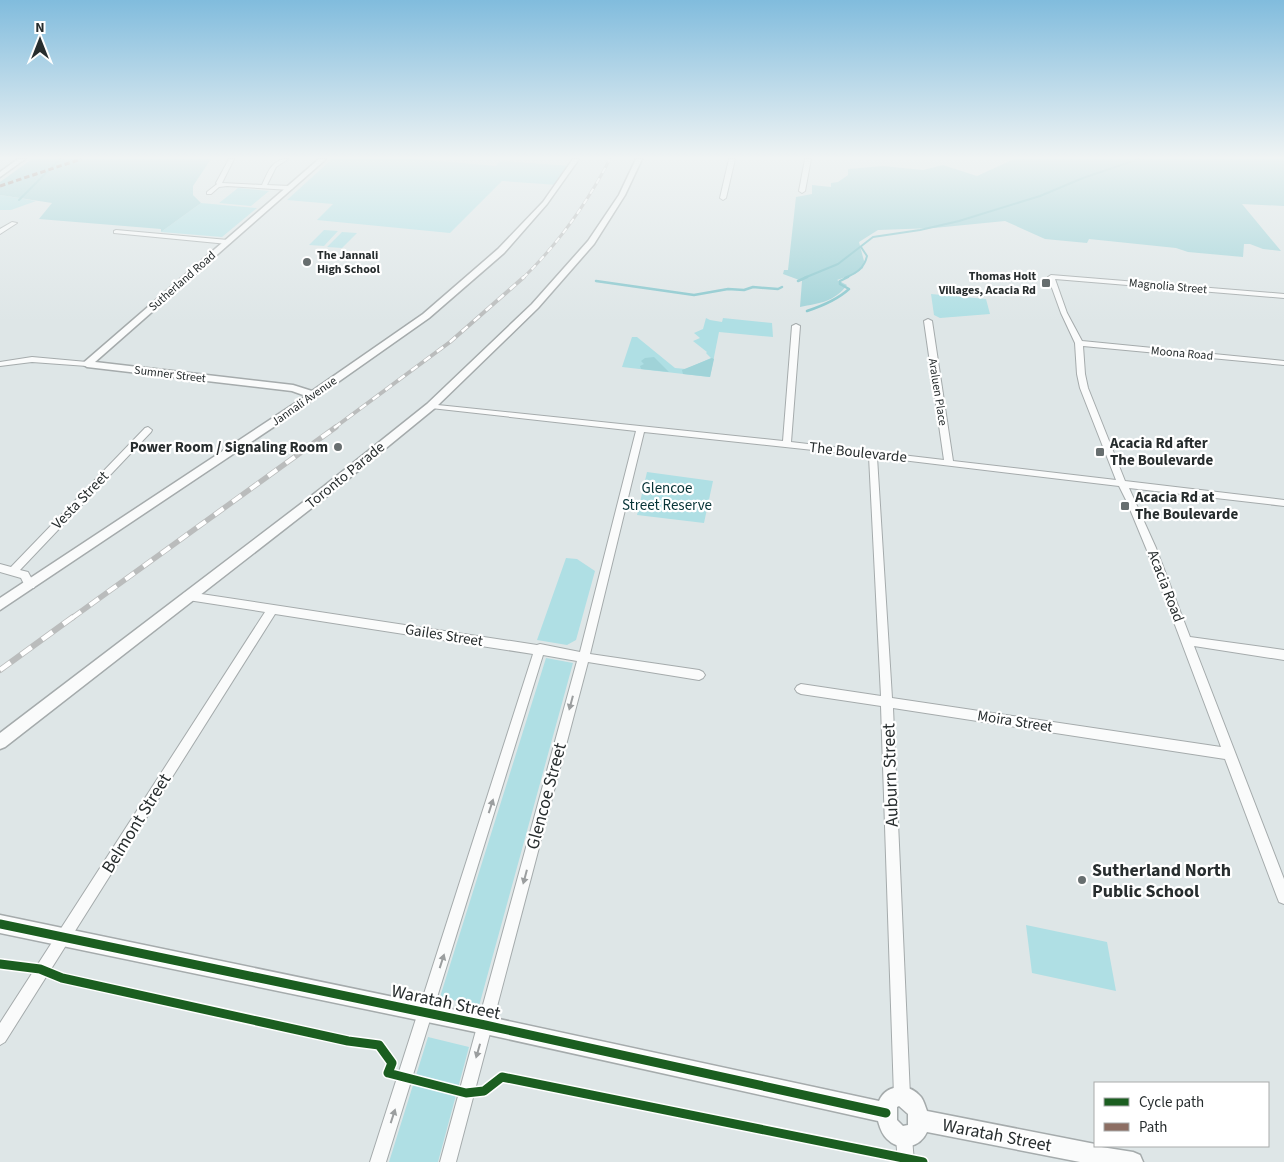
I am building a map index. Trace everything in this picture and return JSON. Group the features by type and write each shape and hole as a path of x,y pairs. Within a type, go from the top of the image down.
{"street":[{"name":"Sutherland Road","path":"87,364 261,213"},
{"name":"Jannali Avenue","path":"0,605 314,395 426,316 501,250 535,213"},
{"name":"Toronto Parade","path":"0,742 327,490 431,406 535,306 592,242 610,213"},
{"path":"0,232 14,223"},
{"path":"116,232 228,242"},
{"name":"Magnolia Street","path":"1052,277 1284,296"},
{"name":"Acacia Road","path":"1052,277 1064,313 1079,343 1084,388 1122,483 1142,524 1284,897"},
{"name":"Araluen Place","path":"928,320 949,463"},
{"path":"787,445 796,326"},
{"name":"Moona Road","path":"1079,343 1284,363"},
{"name":"Sumner Street","path":"0,364 25,359 87,364 293,388 314,395"},
{"name":"The Boulevarde","path":"431,406 873,454 1284,503"},
{"name":"Glencoe Street","path":"448,1162 584,656 642,429"},
{"name":"Vesta Street","path":"13,571 148,430"},
{"name":"Auburn Street","path":"873,454 887,701 902,1096"},
{"path":"0,568 24,575 30,585"},
{"name":"Gailes Street","path":"188,596 699,674"},
{"name":"Belmont Street","path":"0,1037 272,609"},
{"path":"1187,641 1284,655"},
{"path":"378,1162 540,649"},
{"name":"Moira Street","path":"801,689 1230,754"},
{"name":"Waratah Street","path":"0,924 485,1025 886,1112"},
{"path":"902,1096 916,1107 920,1120 917,1131 914,1135 904,1138 898,1136 889,1126 886,1112 892,1098 902,1096"},
{"name":"Waratah Street","path":"920,1120 1133,1162"},
{"path":"904,1138 906,1162"}],"green space":[{"path":"187,213 251,213 222,237 161,232"},
{"path":"324,213 470,213 450,233 317,220"},
{"path":"324,230 338,231 324,246 309,245"},
{"path":"342,232 357,233 342,248 327,247"},
{"path":"931,294 986,299 990,314 940,318 934,315"},
{"path":"706,318 722,322 723,318 772,323 773,337 719,332 710,377 622,367 632,337 637,337 675,368 686,369 711,358 707,352 693,341 700,338 694,333 703,329"},
{"name":"Glencoe Street Reserve","path":"647,472 713,481 704,523 637,515"},
{"path":"566,558 577,559 595,571 576,640 567,645 537,640"},
{"path":"546,658 573,663 479,1006 440,997"},
{"path":"1026,925 1107,942 1116,991 1032,973"},
{"path":"428,1037 469,1047 438,1162 389,1162"}],"shaded area":[{"path":"44,213 187,213 161,232 161,229 39,219"},
{"path":"794,213 1250,213 1281,251 1244,244 1243,257 1089,239 1087,243 1045,239 1005,221 934,228 878,230 859,242 864,261 863,268 855,274 837,280 847,285 837,295 826,301 814,304 800,307 802,281 783,274 784,270 788,270"},
{"path":"654,357 669,372 641,369 640,366 644,364 641,361 645,358"},
{"path":"712,358 714,359 710,377 683,374 682,370"}],"waterway":[{"path":"804,278 838,264 873,237 920,230 984,213"},
{"path":"845,278 856,272 864,264 867,256 861,247"},
{"path":"798,281 807,277"},
{"path":"807,311 829,302 849,289 840,284 840,281 848,277"},
{"path":"596,281 694,295 728,289 744,290 753,287 778,289 782,287"}],"railway":[{"path":"524,277 549,251 577,213"},
{"path":"334,428 450,342 524,277"},
{"path":"72,618 336,427"},
{"path":"0,670 73,617"}],"cycle path":[{"path":"0,924 485,1025 886,1113"},
{"path":"0,964 40,969 62,978 348,1041 379,1045 392,1063 388,1073 466,1093 484,1091 502,1077 923,1162"}],"place":[{"name":"The Jannali High School","path":"307,262"},
{"name":"Thomas Holt Villages, Acacia Rd","path":"1046,283"},
{"name":"Power Room / Signaling Room","path":"338,447"},
{"name":"Acacia Rd after The Boulevarde","path":"1100,452"},
{"name":"Acacia Rd at The Boulevarde","path":"1125,506"},
{"name":"Sutherland North Public School","path":"1082,880"}]}
